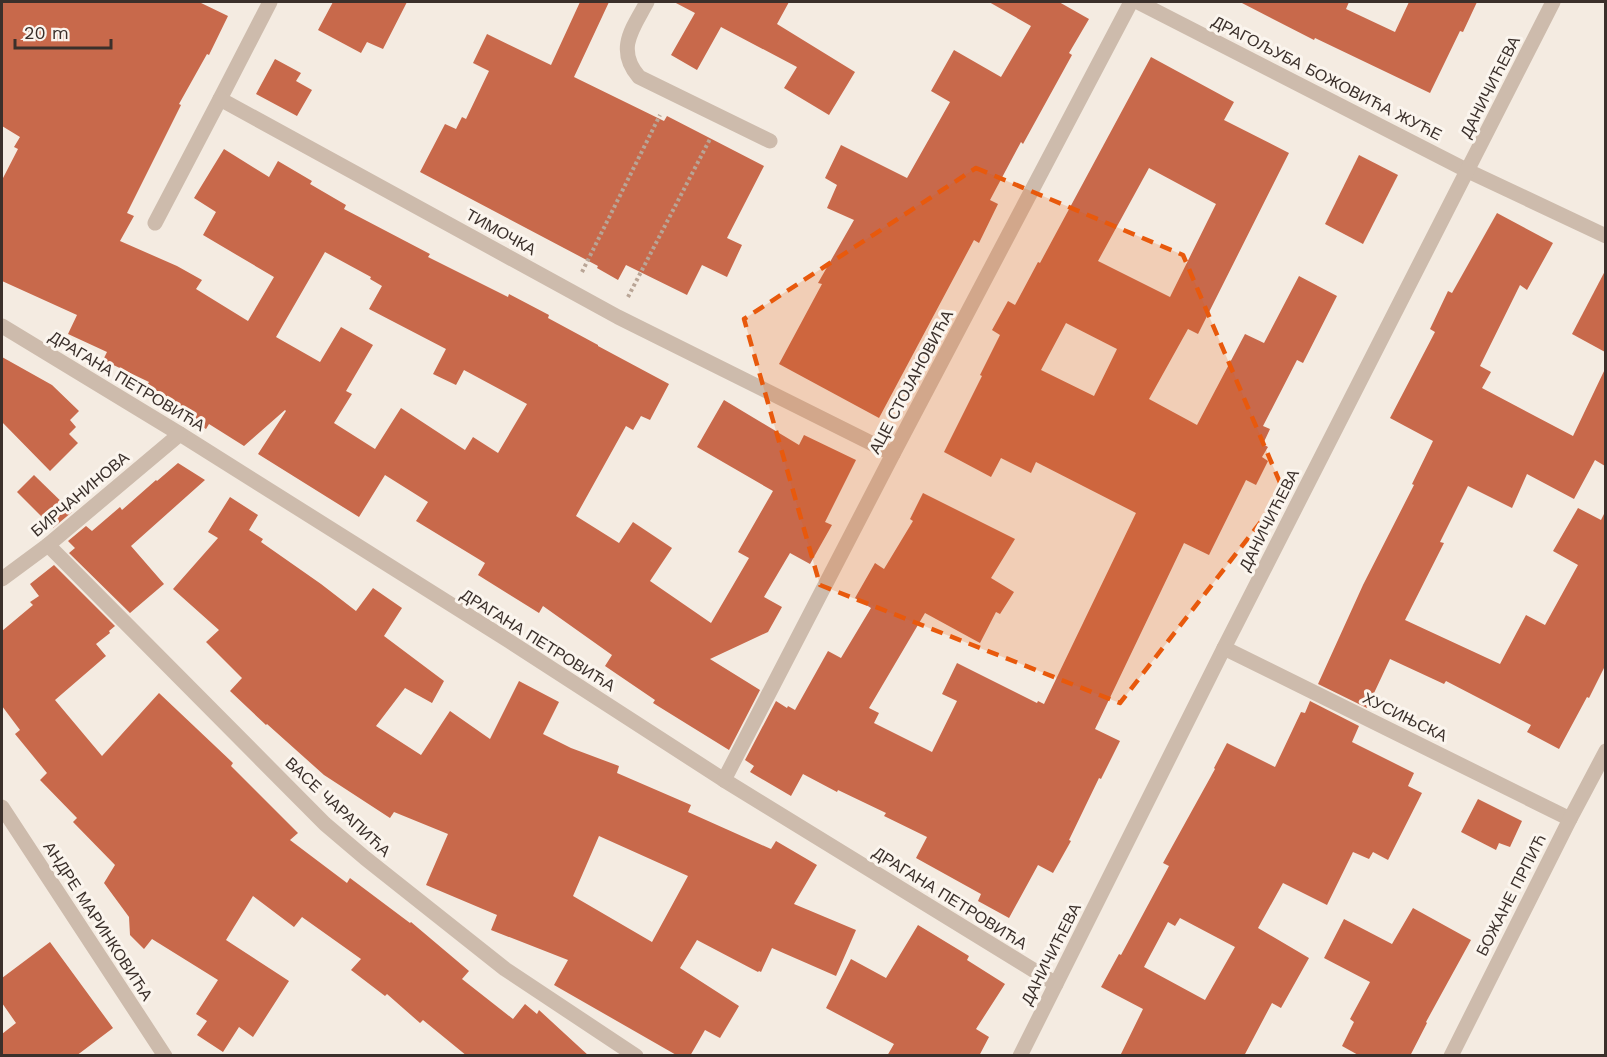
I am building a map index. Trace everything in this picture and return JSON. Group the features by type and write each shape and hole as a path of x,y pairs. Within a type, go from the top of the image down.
{"street":[{"path":"155,223 270,2"},
{"path":"647,2 628,36 627,56 631,68 639,77 770,141"},
{"name":"АЦЕ СТОЈАНОВИЋА","path":"724,780 1131,2"},
{"name":"ДРАГОЉУБА БОЖОВИЋА ЖУЋЕ","path":"1138,2 1468,171 1605,236"},
{"name":"ДАНИЧИЋЕВА","path":"1020,1056 1224,648 1553,2"},
{"name":"ТИМОЧКА","path":"220,99 618,317 893,454"},
{"name":"ДРАГАНА ПЕТРОВИЋА","path":"2,326 180,434 509,641 724,780 1056,984"},
{"name":"БИРЧАНИНОВА","path":"2,579 48,545 180,434"},
{"name":"ВАСЕ ЧАРАПИЋА","path":"48,545 325,824 505,969 636,1056"},
{"name":"ХУСИЊСКА","path":"1224,648 1570,819"},
{"name":"БОЖАНЕ ПРПИЋ","path":"1451,1056 1605,751"},
{"name":"АНДРЕ МАРИНКОВИЋА","path":"2,807 165,1056"}],"path":[{"path":"572,292 671,92"},
{"path":"618,317 721,117"}],"highlighted area":[{"path":"976,168 1183,255 1284,492 1120,703 820,585 744,319"}],"building":[{"path":"2,2 199,2 228,16 209,55 207,54 179,104 181,105 127,213 134,216 120,241 177,266 202,280 196,289 248,321 274,277 203,235 216,212 194,198 224,149 269,177 278,161 312,181 310,184 346,205 344,209 430,254 428,257 549,315 548,318 669,384 650,420 641,416 633,430 626,426 576,516 619,543 633,522 672,548 650,581 711,623 749,558 738,552 773,491 697,447 724,400 799,445 804,435 856,460 825,522 832,525 810,564 790,553 764,597 782,607 768,632 710,659 760,690 729,750 653,703 655,700 605,666 612,655 543,606 539,613 478,575 485,563 416,521 428,502 385,475 359,517 258,454 285,410 244,446 209,424 206,429 168,406 171,402 146,387 149,382 103,360 107,352 68,334 77,315 2,281 2,180 18,149 14,147 20,137 2,126","holes":["325,252 371,277 370,279 382,286 369,309 446,349 433,374 456,385 464,370 527,404 498,453 473,437 465,450 401,408 375,449 334,423 352,394 346,391 373,345 341,327 320,362 276,337"]},
{"path":"333,2 407,2 383,49 367,42 361,53 318,30"},
{"path":"580,2 609,2 574,77 664,121 667,116 764,166 727,238 742,245 727,277 702,265 687,295 626,265 618,280 597,268 598,266 420,172 445,124 456,129 462,117 466,119 489,71 473,63 487,34 551,65"},
{"path":"674,2 789,2 777,24 855,72 829,115 784,88 797,67 721,27 697,70 671,55 695,13"},
{"path":"989,2 1059,2 1089,19 1069,53 1072,55 990,200 998,204 979,243 974,240 879,418 779,364 822,284 818,283 854,220 827,208 837,185 825,178 841,145 907,178 950,102 931,91 954,50 1001,77 1031,26"},
{"path":"1240,2 1349,2 1346,9 1395,32 1409,2 1477,2 1430,93 1315,38 1314,40"},
{"path":"1151,57 1234,102 1224,120 1289,153 1198,334 1188,329 1149,399 1197,425 1245,334 1264,343 1299,276 1337,296 1303,363 1297,360 1263,426 1270,429 1263,444 1268,447 1262,457 1268,461 1256,485 1246,480 1209,555 1184,543 1095,729 1120,741 1101,779 1099,778 1069,840 1071,841 1053,873 1038,865 1009,918 978,901 981,894 916,858 927,837 884,816 886,813 838,790 837,792 803,774 791,796 750,772 754,766 745,760 776,701 795,710 828,651 841,658 871,608 855,598 875,563 884,569 913,521 910,519 923,493 1015,539 991,578 1014,592 1000,614 996,612 980,643 925,613 869,708 879,713 874,723 932,752 957,701 942,694 957,663 1037,703 1038,701 1044,704 1136,513 1036,462 1031,473 1001,458 991,477 944,452 1000,335 992,330 1008,301 1015,305 1038,262 1040,263","holes":["1149,168 1216,204 1170,297 1098,261","1066,323 1117,349 1094,396 1041,370"]},
{"path":"275,59 301,73 296,81 312,90 297,116 256,94"},
{"path":"1359,155 1398,175 1363,244 1325,224"},
{"path":"1497,213 1553,243 1527,290 1520,285 1480,366 1491,372 1482,388 1573,436 1605,369 1605,466 1595,460 1574,499 1527,474 1512,508 1468,486 1440,542 1444,543 1405,620 1500,664 1526,615 1545,625 1578,565 1553,551 1578,508 1601,520 1605,512 1605,666 1559,749 1527,732 1531,725 1446,681 1444,684 1390,659 1367,708 1318,684 1433,441 1390,418 1435,332 1430,329 1448,291 1452,293"},
{"path":"1605,271 1605,352 1572,334"},
{"path":"2,357 52,385 79,411 70,420 76,427 69,434 78,443 50,471 2,422"},
{"path":"178,463 205,480 131,546 164,584 130,613 69,553 75,548 68,541 86,526 92,531 120,507 122,510"},
{"path":"34,475 72,512 53,528 17,492"},
{"path":"230,497 258,515 249,530 263,539 261,542 356,611 373,588 402,608 384,636 444,681 432,703 405,688 376,726 421,755 450,711 490,739 519,681 559,702 543,734 571,748 619,766 617,773 691,805 688,812 771,849 776,841 817,865 794,904 856,930 836,976 772,948 761,972 758,972 697,940 680,968 739,1006 720,1038 705,1030 690,1056 678,1056 554,985 568,960 491,930 497,915 426,885 448,834 394,812 390,818 324,775 230,691 242,678 206,642 219,630 173,589 218,538 208,532","holes":["599,836 688,876 652,942 573,896"]},
{"path":"54,565 115,626 96,644 106,656 55,700 102,756 159,693 233,763 231,766 298,833 290,840 347,883 350,878 411,922 469,971 462,979 513,1019 525,1004 537,1014 539,1010 589,1056 467,1056 423,1020 420,1023 387,994 385,996 351,970 361,959 302,917 294,927 253,896 226,940 289,981 253,1037 239,1027 223,1052 197,1035 207,1021 196,1014 218,980 152,939 144,949 130,935 129,917 104,883 115,865 73,822 77,818 40,780 47,773 15,734 20,730 2,706 2,631 33,605 30,602 39,596 30,584"},
{"path":"1310,701 1359,726 1352,742 1414,773 1408,786 1422,793 1388,860 1373,852 1369,859 1353,852 1327,905 1283,883 1258,928 1309,958 1281,1008 1272,1003 1244,1056 1120,1056 1143,1009 1101,987 1169,866 1163,863 1227,743 1275,767 1301,712 1305,713","holes":["1180,918 1235,947 1205,1000 1144,967 1168,922 1175,926"]},
{"path":"1478,799 1522,821 1510,847 1499,843 1496,850 1461,832"},
{"path":"1413,908 1471,940 1410,1056 1360,1056 1342,1046 1354,1022 1350,1019 1370,982 1324,958 1344,919 1392,944"},
{"path":"918,925 969,956 967,960 1005,984 976,1029 989,1037 979,1056 887,1056 894,1044 826,1008 851,959 886,978"},
{"path":"50,942 113,1028 76,1056 2,1056 2,1034 16,1023 2,1003 2,978"}]}
